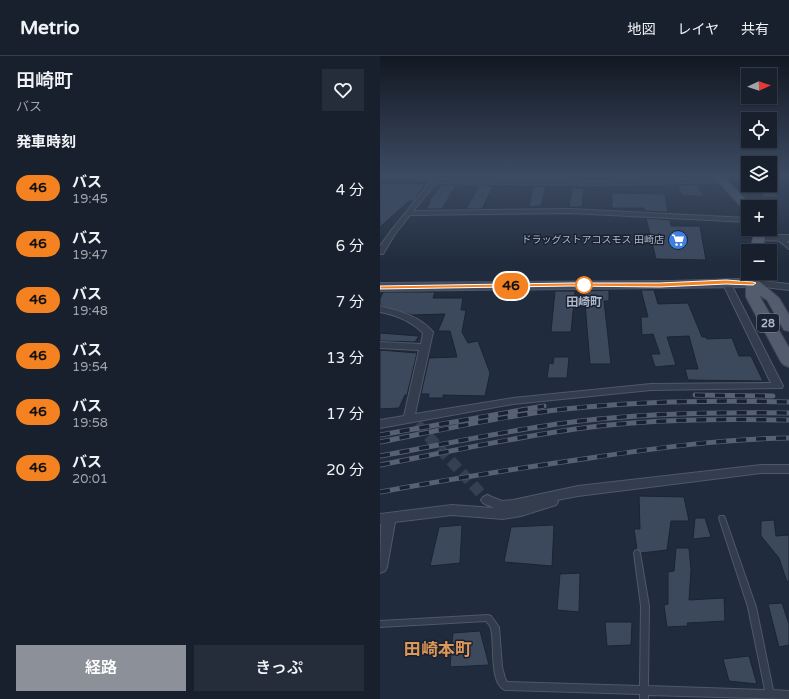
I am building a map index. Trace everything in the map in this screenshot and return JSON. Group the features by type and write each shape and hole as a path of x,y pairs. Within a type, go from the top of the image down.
{"main road":[{"path":"380,287 660,285 726,282 741,280"},
{"name":"28","path":"752,280 753,297 789,362"},
{"name":"28","path":"754,280 772,298 789,327"}],"street":[{"path":"380,252 383,242 415,205"},
{"path":"409,213 570,211 741,220"},
{"path":"769,236 784,239 789,248"},
{"path":"760,280 789,287"},
{"path":"380,424 413,421 513,401 651,387 778,386 726,282"},
{"path":"380,309 399,313 421,324 428,332 413,421"},
{"path":"380,345 425,347"},
{"path":"487,500 501,506 513,505 578,491 761,470 789,470"},
{"path":"380,567 384,518 452,510 502,514 521,511 560,499 578,491"}],"lane":[{"path":"722,518 752,606 770,694"},
{"path":"637,553 645,606 644,699"},
{"path":"380,624 488,618 495,627 498,667 501,680 505,686 789,695"}],"building":[{"path":"380,205 405,205 380,227"},
{"path":"428,205 444,205 442,209 426,209"},
{"path":"468,205 484,205 482,209 466,209"},
{"path":"529,205 541,205 541,206 529,207"},
{"path":"569,205 582,205 582,207 569,207"},
{"path":"612,205 667,205 668,212 644,211 644,208 612,208"},
{"path":"646,218 670,220 671,226 700,226 706,260 656,259"},
{"path":"609,290 609,301 604,301 611,364 590,364 584,291"},
{"path":"641,290 654,290 658,304 688,303 702,337 706,337 707,339 732,338 739,356 751,356 763,381 688,380 685,369 698,369 689,336 667,337 676,365 655,367 651,354 660,354 653,334 642,335 641,317 648,317"},
{"path":"555,291 575,291 571,332 551,332"},
{"path":"383,292 435,292 433,298 463,298 461,310 466,310 462,332 468,343 478,341 490,373 485,396 443,395 443,398 428,398 429,394 421,394 429,358 457,357 450,331 438,331 445,314 412,315 380,305 380,299"},
{"path":"380,333 419,336 415,342 380,341"},
{"path":"380,350 417,353 407,395 405,395 399,408 380,409"},
{"path":"554,357 569,357 567,378 547,378 549,363 553,364"},
{"path":"639,496 684,497 689,521 671,521 667,550 641,553 637,549 634,529 640,529"},
{"path":"695,518 705,518 711,537 693,539"},
{"path":"774,520 776,536 789,535 789,581 787,582 779,558 761,536 761,521"},
{"path":"462,525 460,563 430,566 439,527"},
{"path":"554,525 552,566 504,562 511,527"},
{"path":"676,548 689,548 691,570 689,600 724,598 725,621 687,623 688,626 667,627 664,605 668,604 668,572 674,571"},
{"path":"580,573 579,612 557,610 560,574"},
{"path":"782,603 789,624 789,645 779,647 768,604"},
{"path":"605,622 632,622 631,645 607,646"},
{"path":"480,631 489,665 450,667 453,633"},
{"path":"749,656 757,684 729,681 723,659"}],"tunnel":[{"path":"417,424 487,500"}],"railway":[{"path":"695,395 773,396"},
{"path":"380,442 495,419 593,406 677,402 789,402"},
{"path":"380,435 544,406"},
{"path":"380,456 505,432 606,418 684,414 789,413"},
{"path":"380,465 532,436 609,425 686,420 789,420"},
{"path":"380,492 485,474 640,451 714,442 789,438"}],"bus line":[{"name":"46","path":"380,287 660,285 726,282 753,283"}],"place":[{"name":"ドラッグストアコスモス 田崎店","path":"678,240"},
{"name":"田崎町","path":"584,285"}],"district":[{"name":"田崎本町","path":"438,649"}]}
